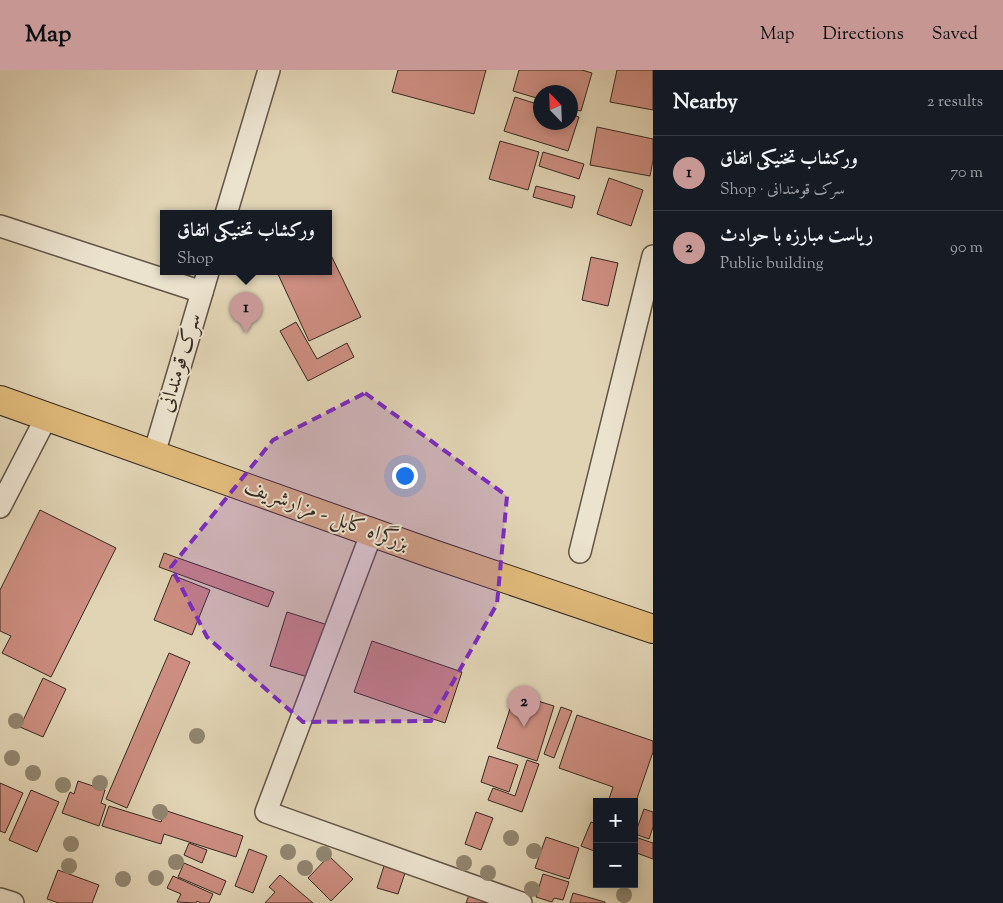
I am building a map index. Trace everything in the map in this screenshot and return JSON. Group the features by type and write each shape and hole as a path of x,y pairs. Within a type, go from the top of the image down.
{"highway":[{"name":"بزرگراه کابل - مزارشریف","path":"0,400 653,629"}],"street":[{"path":"227,210 268,70"},
{"path":"0,226 202,292"},
{"path":"580,552 653,256"},
{"name":"سرک قومندانی","path":"154,454 207,275"},
{"path":"0,507 47,416"},
{"path":"372,532 266,812 521,903"},
{"path":"0,899 13,903"}],"highlighted area":[{"path":"365,393 507,496 497,604 431,721 303,722 207,637 171,567 273,440"}],"building":[{"path":"398,70 486,70 474,114 392,92"},
{"path":"519,70 582,70 592,73 581,111 578,110 578,85 533,85 533,97 513,91"},
{"path":"617,70 653,70 653,110 610,102"},
{"path":"515,97 533,103 533,130 575,130 568,151 504,131"},
{"path":"597,127 653,139 653,160 650,176 590,165"},
{"path":"500,141 539,152 528,190 489,179"},
{"path":"543,152 584,164 579,179 539,166"},
{"path":"609,178 643,190 631,226 597,214"},
{"path":"536,186 575,196 572,208 533,197"},
{"path":"332,257 361,317 309,341 278,275 332,275"},
{"path":"591,257 618,263 608,306 582,300"},
{"path":"296,322 317,359 347,343 354,357 308,381 280,331"},
{"path":"40,510 116,548 51,677 2,653 11,636 0,631 0,590"},
{"path":"164,553 274,592 268,607 159,567"},
{"path":"172,575 210,590 192,635 154,620"},
{"path":"287,612 331,626 315,679 270,666"},
{"path":"372,641 462,672 445,723 354,692"},
{"path":"169,653 190,662 127,808 106,799"},
{"path":"43,678 66,689 43,737 20,727"},
{"path":"515,694 554,706 537,761 497,748"},
{"path":"561,707 572,711 554,758 544,754"},
{"path":"577,715 653,741 653,752 637,798 609,798 613,787 559,768"},
{"path":"489,756 518,765 509,792 481,782"},
{"path":"527,760 539,764 522,812 488,800 493,788 515,796"},
{"path":"78,781 105,790 101,803 106,805 99,826 62,813 70,792 74,794"},
{"path":"0,783 23,793 5,833 0,831"},
{"path":"31,790 59,802 37,852 9,840"},
{"path":"109,806 161,822 164,810 243,836 236,857 164,834 161,844 102,826"},
{"path":"644,809 653,812 653,827 649,839 638,835 638,826"},
{"path":"476,812 493,818 481,850 465,844"},
{"path":"591,822 593,823 593,850 581,846"},
{"path":"546,837 579,848 569,879 535,868"},
{"path":"638,838 653,843 653,859 638,853"},
{"path":"189,843 207,850 202,863 184,855"},
{"path":"249,849 267,856 253,893 235,886"},
{"path":"329,856 353,879 331,901 308,878"},
{"path":"184,863 226,881 220,895 178,877"},
{"path":"384,866 405,873 398,894 377,888"},
{"path":"58,870 99,885 92,903 59,903 47,899"},
{"path":"543,874 569,882 563,900 554,898 552,902 536,897"},
{"path":"280,875 313,903 265,903 275,892 269,887"},
{"path":"173,876 213,894 209,903 197,901 196,903 177,902 181,894 167,888"},
{"path":"573,893 605,902 605,903 570,903"},
{"path":"469,895 491,903 466,903"}],"place":[{"name":"ورکشاب تخنیکی اتفاق","path":"246,333"},
{"name":"ریاست مبارزه با حوادث","path":"524,727"}]}
